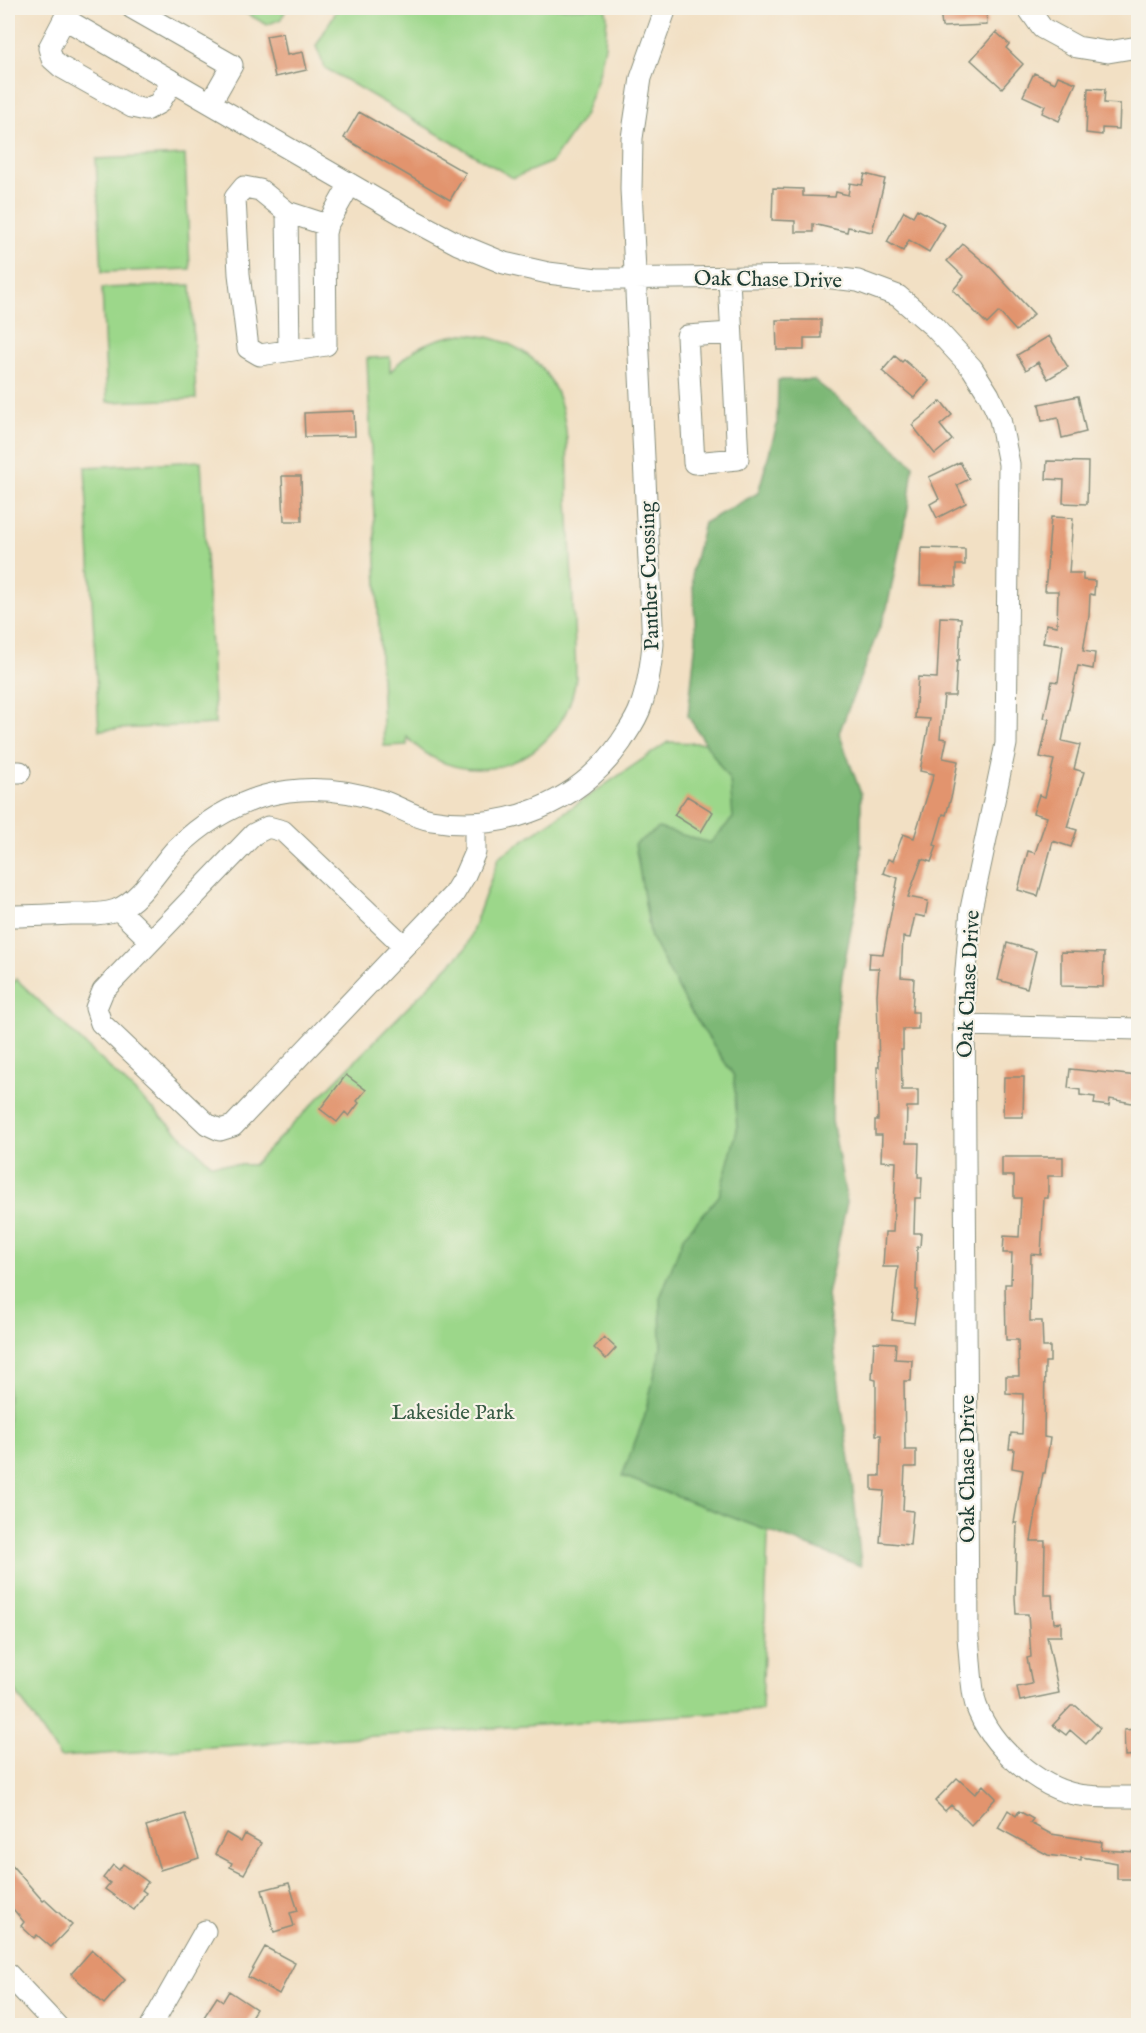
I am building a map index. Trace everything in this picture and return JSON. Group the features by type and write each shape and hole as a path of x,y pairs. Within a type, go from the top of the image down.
{"street":[{"path":"132,8 232,65 211,102"},
{"name":"Panther Crossing","path":"118,909 144,888 176,850 196,831 235,805 267,795 297,789 329,789 387,803 408,814 430,820 475,823 499,821 523,815 569,794 590,779 609,759 641,708 649,676 653,644 631,189 632,138 641,78 652,40 666,8"},
{"path":"1028,8 1042,28 1077,47 1108,52 1138,47"},
{"path":"68,13 49,48 52,59 71,73 132,108 146,110 159,103 173,81"},
{"name":"Oak Chase Drive","path":"68,13 173,81 458,244 504,263 548,273 597,279 817,276 858,281 898,296 934,327 972,369 989,395 1000,419 1009,464 1006,744 971,909 965,972 968,1637 976,1705 992,1735 1012,1761 1046,1783 1077,1794 1138,1797"},
{"path":"327,225 287,212 260,190 244,187 235,198 238,274 248,348 260,355 326,345 325,233 327,225 350,184"},
{"path":"287,212 289,350"},
{"path":"729,279 738,459 694,463 687,336 731,333"},
{"path":"404,946 283,831 268,827 254,834 103,991 96,1008 101,1023 207,1124 220,1130 233,1126 453,895 475,852 475,823"},
{"path":"8,916 95,913 118,909 151,941"},
{"path":"964,1025 1138,1029"},
{"path":"152,2025 205,1931"},
{"path":"8,1974 57,2025"}],"green space":[{"path":"237,8 287,8 281,19 267,25"},
{"path":"338,8 605,8 607,16 605,46 598,78 584,116 552,162 513,178 325,68 316,46"},
{"path":"185,155 190,269 102,272 96,159"},
{"path":"191,285 196,399 107,402 102,288"},
{"path":"463,334 494,339 508,344 522,351 544,371 563,411 567,448 576,677 568,706 554,731 534,750 510,763 484,769 457,767 431,757 407,737 407,745 384,746 367,358 390,357 390,372 414,350 440,339"},
{"path":"778,380 814,380 872,426 913,465 908,508 887,608 839,733 861,794 861,878 843,970 833,1043 832,1121 847,1202 827,1295 861,1566 622,1476 644,1418 661,1347 660,1298 684,1236 719,1196 737,1130 734,1076 690,1010 651,938 635,844 659,828 710,843 733,818 730,781 688,716 696,639 692,571 704,523 758,493 777,425"},
{"path":"201,461 215,724 99,730 85,467"},
{"name":"Lakeside Park","path":"668,742 795,746 762,1710 60,1757 8,1680 8,990 16,979 211,1164 253,1165 466,948 499,857"}],"building":[{"path":"940,8 986,8 987,25 942,27"},
{"path":"996,32 1009,44 1006,48 1023,64 1002,88 971,60"},
{"path":"283,33 287,55 303,52 307,70 275,77 266,36"},
{"path":"1034,73 1055,83 1058,76 1076,83 1059,121 1042,113 1045,106 1023,96"},
{"path":"1088,88 1105,89 1104,103 1120,104 1119,129 1102,128 1102,135 1086,133"},
{"path":"359,112 466,173 450,200 344,138"},
{"path":"865,174 885,179 872,232 848,227 847,232 813,224 813,232 795,232 795,221 772,220 773,188 803,189 803,196 835,197 836,192 848,195 850,183 862,185"},
{"path":"917,209 945,225 929,252 909,240 903,251 887,242 904,211 913,216"},
{"path":"963,244 992,269 1034,314 1016,331 999,312 987,324 953,290 964,277 947,261"},
{"path":"776,320 821,320 821,338 804,338 804,350 777,350"},
{"path":"1049,336 1068,367 1048,379 1038,362 1026,370 1017,355"},
{"path":"895,356 902,362 904,360 929,381 914,398 882,371"},
{"path":"1078,396 1086,432 1062,438 1058,418 1042,421 1039,404"},
{"path":"941,401 952,415 940,425 952,440 935,454 912,425"},
{"path":"354,411 355,436 305,437 304,413"},
{"path":"1047,461 1088,462 1087,504 1063,503 1064,480 1046,479"},
{"path":"960,462 969,479 957,485 966,503 937,518 930,504 939,499 929,477"},
{"path":"282,476 301,476 302,521 284,521"},
{"path":"1051,517 1073,518 1069,573 1083,573 1083,580 1095,581 1094,595 1090,594 1083,651 1095,653 1093,669 1078,666 1062,741 1080,745 1074,769 1084,772 1067,827 1077,830 1071,847 1053,841 1038,896 1018,890 1028,851 1035,853 1047,817 1033,813 1039,795 1045,797 1054,760 1040,757 1049,719 1044,718 1052,681 1058,682 1063,646 1043,643 1046,624 1057,626 1058,591 1045,591"},
{"path":"921,548 965,549 965,565 956,565 956,586 920,585"},
{"path":"940,617 961,618 955,696 944,696 940,738 947,739 943,758 958,761 946,815 943,814 934,845 937,846 931,862 922,859 908,897 928,901 925,917 915,915 910,938 903,937 901,977 914,978 912,1012 918,1012 918,1029 903,1029 903,1050 901,1050 902,1090 918,1090 918,1107 907,1107 906,1143 919,1143 918,1177 922,1177 921,1198 915,1198 914,1233 921,1233 920,1247 917,1247 916,1290 918,1290 914,1323 892,1320 898,1267 883,1267 885,1232 893,1232 896,1162 881,1161 882,1135 875,1135 875,1120 878,1120 877,995 879,968 869,968 870,953 883,954 898,878 883,873 888,859 893,861 903,834 914,838 934,774 920,771 930,719 915,718 918,677 937,678"},
{"path":"687,796 713,812 701,832 674,815"},
{"path":"1007,943 1036,951 1027,988 998,980"},
{"path":"1061,952 1104,953 1103,987 1061,986"},
{"path":"1070,1069 1138,1076 1138,1104 1110,1099 1109,1106 1094,1104 1095,1097 1080,1095 1080,1090 1068,1088"},
{"path":"346,1075 366,1090 349,1116 345,1112 337,1122 320,1109"},
{"path":"1004,1077 1024,1077 1023,1117 1003,1117"},
{"path":"1002,1157 1063,1157 1063,1176 1048,1176 1048,1198 1044,1198 1041,1255 1031,1254 1030,1321 1042,1321 1043,1347 1050,1347 1050,1362 1045,1362 1044,1437 1050,1438 1031,1541 1045,1541 1044,1595 1052,1595 1054,1623 1061,1622 1061,1636 1047,1636 1059,1693 1020,1701 1017,1687 1032,1684 1027,1658 1031,1657 1028,1614 1016,1614 1015,1597 1017,1523 1014,1523 1023,1470 1012,1468 1014,1449 1009,1449 1011,1433 1022,1434 1023,1394 1006,1393 1006,1376 1019,1376 1018,1340 1006,1340 1005,1284 1011,1284 1012,1253 1003,1253 1004,1236 1019,1237 1021,1198 1014,1198 1014,1176 1002,1176"},
{"path":"604,1337 616,1348 606,1359 594,1348"},
{"path":"874,1342 896,1343 895,1359 912,1360 911,1381 904,1381 905,1450 916,1450 916,1467 905,1467 903,1510 913,1511 910,1545 880,1542 884,1491 872,1490 872,1476 880,1476 881,1435 876,1435 876,1380 872,1379"},
{"path":"1071,1706 1076,1706 1100,1728 1086,1744 1070,1730 1066,1735 1053,1725"},
{"path":"1138,1729 1138,1755 1125,1756 1124,1730"},
{"path":"957,1778 975,1794 983,1785 996,1798 971,1825 951,1805 945,1811 935,1801"},
{"path":"1008,1810 1016,1816 1019,1811 1033,1819 1030,1823 1051,1834 1102,1842 1101,1850 1138,1852 1138,1879 1117,1879 1117,1863 1081,1857 1081,1860 1048,1855 998,1828"},
{"path":"185,1814 199,1858 160,1870 146,1826"},
{"path":"226,1833 241,1842 245,1834 261,1843 244,1874 230,1867 232,1863 215,1854"},
{"path":"8,1861 43,1901 45,1900 72,1925 51,1947 37,1935 34,1938 21,1926 24,1922 8,1903"},
{"path":"123,1864 148,1882 142,1890 146,1893 134,1910 105,1889 110,1883 103,1878 113,1865 119,1870"},
{"path":"289,1883 298,1911 290,1913 294,1926 274,1932 262,1890"},
{"path":"265,1947 295,1963 279,1994 248,1977"},
{"path":"92,1950 125,1980 104,2004 71,1974"},
{"path":"229,1991 256,2009 246,2025 217,2025 204,2017 217,1997 223,2001"}]}
